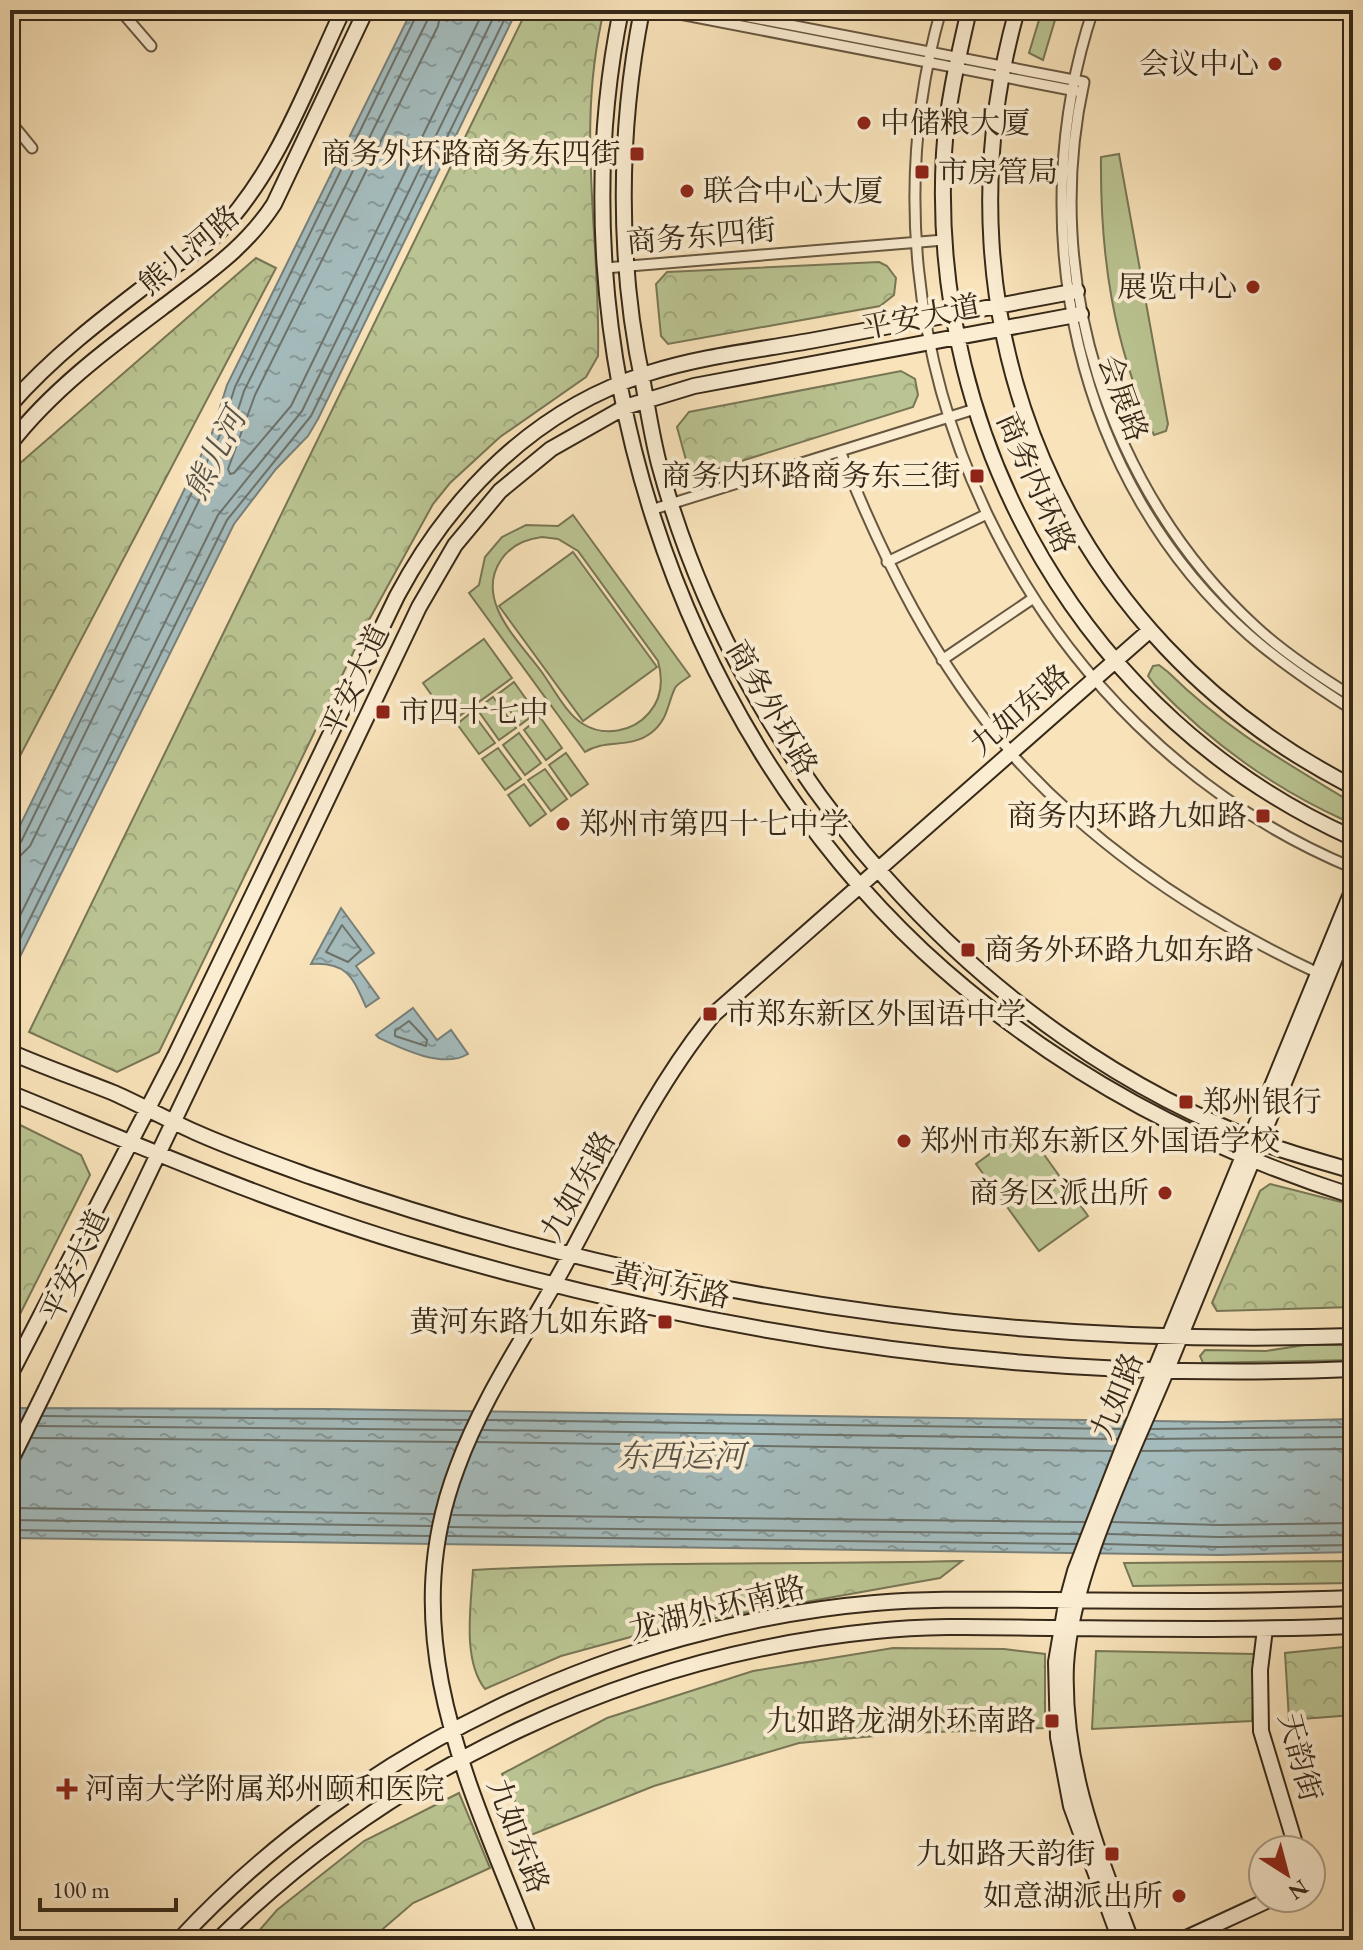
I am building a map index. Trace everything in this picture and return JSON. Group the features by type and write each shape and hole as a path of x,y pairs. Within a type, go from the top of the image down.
{"main road":[{"name":"熊儿河路","path":"10,405 34,377 109,313 211,241 234,215 270,165 343,10"},
{"name":"熊儿河路","path":"10,444 79,375 233,254 258,228 274,204 366,10"},
{"name":"商务外环路","path":"621,10 607,110 605,268 625,407 651,510 691,618 739,713 806,814 863,886 942,967 1031,1039 1125,1100 1248,1160 1353,1196"},
{"name":"商务外环路","path":"642,10 628,112 626,266 641,376 672,504 711,609 758,702 823,802 880,872 957,950 1044,1020 1136,1080 1256,1139 1353,1171"},
{"name":"商务内环路","path":"969,10 956,63 944,152 944,240 956,337 994,466 1042,564 1117,665 1177,725 1218,759 1278,799 1353,838"},
{"name":"商务内环路","path":"1017,10 1002,72 989,179 997,306 1026,419 1056,491 1090,552 1152,634 1208,691 1246,723 1293,754 1353,787"},
{"name":"平安大道","path":"10,1375 132,1143 397,596 436,531 483,474 509,451 569,408 641,376 689,363 1072,292"},
{"name":"平安大道","path":"10,1462 419,607 448,556 478,515 524,469 581,429 646,399 694,386 1076,315"},
{"name":"九如东路","path":"530,1940 456,1730 443,1653 439,1566 461,1482 497,1394 676,1079 702,1041 740,1000 863,886 1152,634"},
{"name":"九如路","path":"1120,1940 1080,1832 1065,1778 1056,1706 1056,1662 1081,1570 1248,1160 1353,889"},
{"name":"九如路","path":"1256,1139 1353,914"},
{"name":"黄河东路","path":"10,1052 173,1122 352,1191 574,1257 722,1289 910,1320 1044,1332 1353,1336"},
{"name":"黄河东路","path":"10,1093 132,1143 384,1237 557,1287 731,1324 906,1353 1042,1366 1161,1370 1353,1369"},
{"name":"龙湖外环南路","path":"179,1940 284,1843 366,1783 456,1730 526,1696 629,1655 766,1619 914,1600 1353,1598"},
{"name":"龙湖外环南路","path":"218,1940 257,1903 382,1806 466,1757 608,1693 676,1670 759,1649 876,1631 1353,1626"},
{"name":"九如路","path":"1067,1628 1066,1706 1075,1776 1089,1829 1131,1940"},
{"name":"天韵街","path":"1265,1629 1260,1670 1261,1731 1292,1834"},
{"name":"九如东路","path":"466,1757 539,1940"},
{"path":"1182,1940 1247,1910"}],"street":[{"path":"120,10 151,46"},
{"path":"659,10 1078,86"},
{"path":"713,10 929,58"},
{"path":"941,10 929,58 917,150 916,242 928,342 948,418 985,515 1032,599 1096,683 1167,753 1219,794 1289,837 1353,868"},
{"name":"会展路","path":"1093,10 1078,86 1070,170 1072,292 1093,396 1111,443 1164,534 1213,597 1248,634 1353,710"},
{"path":"10,121 32,148"},
{"name":"商务东四街","path":"605,268 944,240"},
{"name":"会展路","path":"1076,315 1121,439 1172,528 1220,590 1255,626 1353,697"},
{"path":"651,510 975,409"},
{"path":"840,451 887,562 942,660 1014,755 1064,808 1149,877 1215,921 1318,973"},
{"path":"887,562 985,515"},
{"path":"942,660 1032,599"}],"green space":[{"path":"527,10 604,10 591,98 590,141 598,356 586,377 500,437 450,483 433,504 369,620 159,1052 117,1072 29,1032"},
{"path":"1042,10 1058,10 1043,60 1029,53"},
{"path":"1119,154 1168,424 1166,431 1154,435 1128,367 1107,265 1101,157"},
{"path":"256,258 276,268 10,775 10,484 19,464"},
{"path":"879,262 887,266 896,278 894,295 880,306 668,344 661,336 656,284 667,272"},
{"path":"901,371 915,379 918,395 913,407 700,474 689,471 677,427 689,412"},
{"path":"573,515 690,676 675,688 661,723 643,738 585,752 469,593 479,585 485,557 502,537 526,525 558,526","holes":["530,539 558,539 578,551 658,661 661,681 657,701 635,725 609,731 591,728 577,720 512,633 496,605 494,575 505,555"]},
{"path":"573,552 657,667 583,721 499,606"},
{"path":"484,639 512,678 451,722 423,683"},
{"path":"1159,665 1212,711 1256,743 1351,802 1353,816 1344,820 1292,793 1243,762 1197,725 1155,685 1148,676 1153,666"},
{"path":"514,682 536,713 520,725 498,694"},
{"path":"493,697 516,728 499,740 477,709"},
{"path":"472,712 495,743 479,754 457,724"},
{"path":"540,717 562,748 546,760 524,730"},
{"path":"519,733 541,763 525,775 503,745"},
{"path":"498,748 521,779 505,790 482,759"},
{"path":"566,753 588,784 571,796 549,765"},
{"path":"545,769 567,799 551,811 528,780"},
{"path":"524,784 546,814 530,826 508,795"},
{"path":"10,1120 81,1155 90,1175 10,1334"},
{"path":"1025,1128 1088,1216 1039,1251 976,1164"},
{"path":"1270,1184 1353,1205 1353,1307 1217,1311 1212,1303 1260,1191"},
{"path":"1305,1345 1353,1345 1353,1360 1203,1363 1200,1356 1205,1350 1266,1351"},
{"path":"962,1561 940,1578 671,1626 561,1656 485,1689 473,1663 470,1615 473,1570 595,1565"},
{"path":"1353,1561 1353,1583 1133,1586 1124,1563"},
{"path":"1353,1646 1353,1715 1289,1720 1285,1653"},
{"path":"893,1648 1004,1649 1045,1654 1045,1728 908,1733 799,1743 654,1786 531,1835 502,1774 607,1718 753,1671"},
{"path":"1096,1651 1255,1654 1252,1721 1092,1729"},
{"path":"459,1793 490,1868 413,1903 370,1940 251,1940 277,1910 364,1841"}],"water":[{"name":"熊儿河","path":"412,10 517,10 318,419 308,436 276,469 234,524 10,977 10,846 212,433 227,385"},
{"path":"341,908 374,953 356,966 379,998 366,1007 348,974 333,966 311,964"},
{"path":"413,1008 437,1040 451,1030 468,1054 447,1059 423,1056 376,1035"},
{"name":"东西运河","path":"10,1408 326,1409 1222,1422 1353,1419 1353,1552 1219,1555 10,1538"}],"place":[{"name":"会议中心","path":"1275,64"},
{"name":"中储粮大厦","path":"864,123"},
{"name":"商务外环路商务东四街","path":"637,154"},
{"name":"市房管局","path":"922,172"},
{"name":"联合中心大厦","path":"687,191"},
{"name":"展览中心","path":"1253,287"},
{"name":"商务内环路商务东三街","path":"977,476"},
{"name":"市四十七中","path":"383,712"},
{"name":"商务内环路九如路","path":"1263,816"},
{"name":"郑州市第四十七中学","path":"563,824"},
{"name":"商务外环路九如东路","path":"968,950"},
{"name":"市郑东新区外国语中学","path":"710,1014"},
{"name":"郑州银行","path":"1186,1102"},
{"name":"郑州市郑东新区外国语学校","path":"904,1141"},
{"name":"商务区派出所","path":"1165,1193"},
{"name":"黄河东路九如东路","path":"665,1322"},
{"name":"九如路龙湖外环南路","path":"1052,1721"},
{"name":"河南大学附属郑州颐和医院","path":"67,1789"},
{"name":"九如路天韵街","path":"1112,1854"},
{"name":"如意湖派出所","path":"1179,1896"}]}
